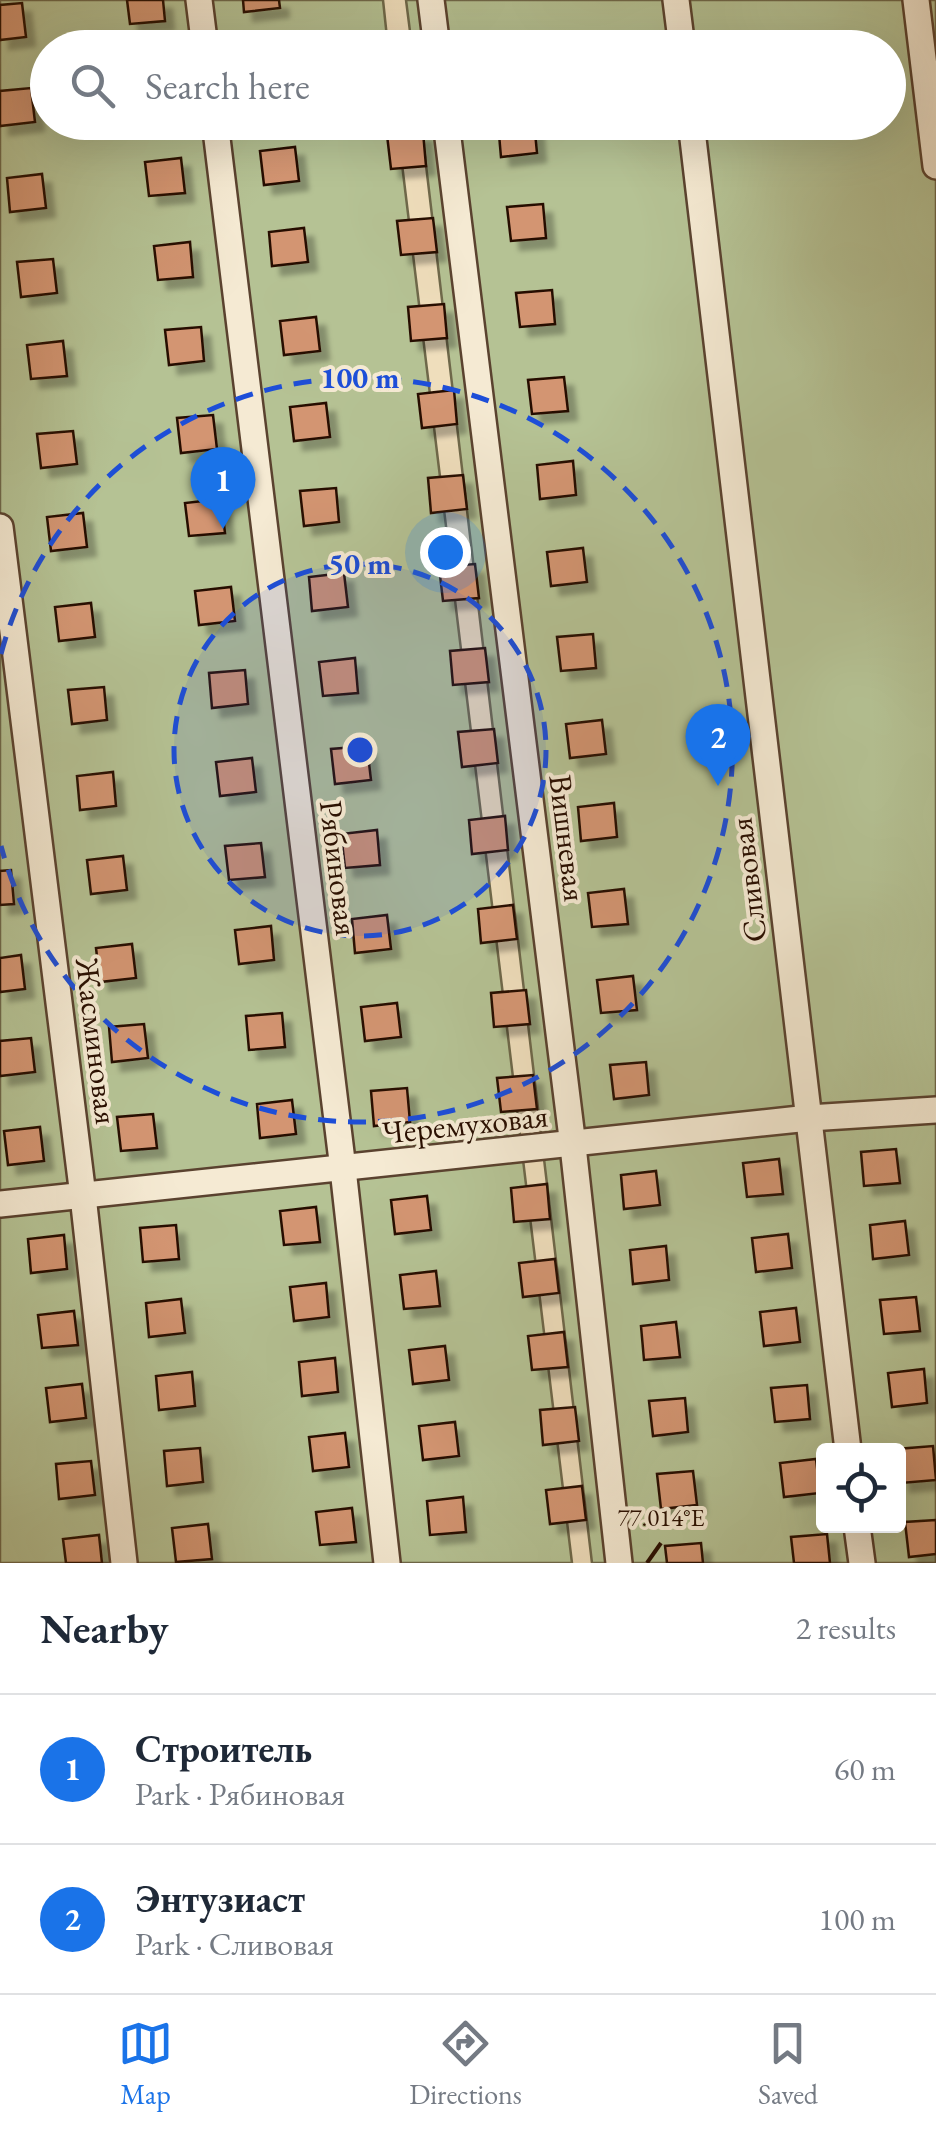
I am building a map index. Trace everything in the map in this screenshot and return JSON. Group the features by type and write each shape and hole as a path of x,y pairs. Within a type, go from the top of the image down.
{"street":[{"path":"200,0 203,30"},
{"path":"430,0 434,30"},
{"path":"676,0 680,30"},
{"path":"916,0 936,166"},
{"name":"Рябиновая","path":"216,140 343,1169 387,1563"},
{"name":"Вишневая","path":"448,140 573,1146 620,1563"},
{"name":"Сливовая","path":"693,140 847,1443"},
{"name":"Жасминовая","path":"0,527 84,1196 124,1563"},
{"name":"Черемуховая","path":"0,1204 808,1118 936,1110"},
{"path":"858,1533 862,1563"}],"green space":[{"path":"0,0 383,0 386,30 30,30 30,140 399,140 572,1563 0,1563"},
{"path":"406,0 936,0 936,1563 592,1563 423,140 906,140 906,30 410,30"}],"building":[{"path":"127,0 163,0 165,21 130,24"},
{"path":"243,0 279,0 280,8 244,12"},
{"path":"22,3 26,37 0,40 0,5"},
{"path":"30,88 30,123 0,126 0,91"},
{"path":"388,140 424,140 426,166 391,169"},
{"path":"500,140 536,140 537,153 501,157"},
{"path":"295,147 299,181 264,185 260,151"},
{"path":"181,158 185,193 149,196 145,162"},
{"path":"42,174 46,208 10,212 7,178"},
{"path":"543,204 546,238 511,241 507,207"},
{"path":"433,218 437,252 401,255 397,221"},
{"path":"304,228 308,262 272,266 269,232"},
{"path":"190,242 193,277 158,280 154,246"},
{"path":"53,259 57,293 21,297 17,262"},
{"path":"552,290 555,324 520,327 516,293"},
{"path":"444,304 447,338 411,341 408,307"},
{"path":"316,317 320,351 284,355 280,321"},
{"path":"201,327 204,361 169,365 165,330"},
{"path":"63,341 67,376 31,379 27,345"},
{"path":"564,377 568,411 532,414 528,380"},
{"path":"454,390 457,424 422,428 418,394"},
{"path":"326,403 330,437 294,441 290,407"},
{"path":"213,415 217,449 181,453 177,418"},
{"path":"73,431 77,464 41,468 37,434"},
{"path":"573,461 576,495 540,499 537,465"},
{"path":"463,475 467,509 431,513 428,478"},
{"path":"336,488 339,522 304,526 300,491"},
{"path":"221,499 225,533 189,536 185,503"},
{"path":"83,513 87,547 51,551 47,517"},
{"path":"583,548 587,582 551,586 547,552"},
{"path":"475,564 479,598 443,601 439,567"},
{"path":"344,573 348,607 312,611 309,577"},
{"path":"231,587 235,621 199,625 195,591"},
{"path":"91,603 95,637 59,641 55,607"},
{"path":"593,634 596,668 561,671 557,637"},
{"path":"485,648 489,682 453,685 450,651"},
{"path":"355,658 358,693 323,696 319,662"},
{"path":"245,670 248,704 212,708 209,673"},
{"path":"104,687 107,720 72,724 68,690"},
{"path":"602,720 606,754 570,758 566,724"},
{"path":"494,729 498,763 462,767 458,732"},
{"path":"367,746 371,780 335,784 331,749"},
{"path":"252,758 256,792 220,796 216,762"},
{"path":"113,772 116,806 80,810 77,776"},
{"path":"614,803 617,837 581,841 578,807"},
{"path":"505,816 508,850 472,854 469,820"},
{"path":"377,830 380,865 345,868 341,834"},
{"path":"261,843 265,877 229,880 225,846"},
{"path":"123,856 127,890 91,894 87,860"},
{"path":"11,870 14,904 0,905 0,871"},
{"path":"624,889 628,924 592,927 588,893"},
{"path":"513,905 517,939 481,943 478,909"},
{"path":"387,915 391,949 355,953 352,919"},
{"path":"271,926 274,960 239,964 235,930"},
{"path":"132,944 136,978 100,982 96,948"},
{"path":"21,955 25,989 0,992 0,958"},
{"path":"633,976 637,1010 601,1013 597,980"},
{"path":"526,990 530,1024 494,1027 491,993"},
{"path":"397,1003 401,1037 365,1041 361,1007"},
{"path":"282,1013 285,1047 249,1050 246,1016"},
{"path":"144,1024 148,1058 112,1062 109,1027"},
{"path":"31,1038 35,1072 0,1076 0,1041"},
{"path":"646,1062 649,1095 614,1099 610,1065"},
{"path":"533,1075 537,1109 501,1112 497,1078"},
{"path":"407,1088 410,1122 374,1126 371,1091"},
{"path":"292,1100 296,1134 260,1138 257,1104"},
{"path":"153,1114 157,1148 121,1151 117,1117"},
{"path":"40,1127 44,1161 8,1165 4,1131"},
{"path":"896,1149 900,1183 864,1186 861,1152"},
{"path":"779,1159 783,1194 747,1197 743,1163"},
{"path":"656,1171 660,1205 624,1209 621,1175"},
{"path":"547,1184 550,1219 514,1222 511,1188"},
{"path":"427,1196 431,1230 395,1234 391,1200"},
{"path":"316,1207 320,1242 284,1245 280,1211"},
{"path":"905,1221 909,1255 873,1259 870,1225"},
{"path":"176,1225 179,1259 143,1262 140,1228"},
{"path":"788,1234 792,1268 756,1272 752,1238"},
{"path":"64,1235 67,1269 31,1273 28,1239"},
{"path":"666,1246 669,1280 633,1284 630,1250"},
{"path":"555,1259 559,1293 523,1297 519,1263"},
{"path":"436,1271 440,1306 404,1309 400,1275"},
{"path":"326,1283 329,1317 294,1321 290,1287"},
{"path":"916,1297 920,1331 884,1334 880,1300"},
{"path":"181,1299 185,1333 149,1337 146,1303"},
{"path":"796,1308 800,1342 764,1346 760,1312"},
{"path":"74,1311 78,1345 42,1348 38,1315"},
{"path":"676,1322 680,1357 644,1360 641,1326"},
{"path":"564,1332 568,1367 532,1370 528,1336"},
{"path":"445,1346 449,1380 413,1384 409,1350"},
{"path":"335,1358 338,1392 302,1396 299,1362"},
{"path":"924,1369 927,1403 892,1407 888,1373"},
{"path":"192,1372 195,1406 159,1410 156,1376"},
{"path":"82,1384 86,1418 50,1422 46,1388"},
{"path":"807,1385 810,1419 775,1422 771,1388"},
{"path":"685,1398 688,1432 653,1436 649,1401"},
{"path":"575,1407 579,1441 543,1445 540,1410"},
{"path":"455,1422 459,1456 423,1460 419,1426"},
{"path":"345,1433 349,1467 313,1471 309,1437"},
{"path":"933,1446 936,1480 906,1483 906,1448"},
{"path":"200,1448 203,1482 167,1486 164,1451"},
{"path":"816,1459 816,1493 784,1497 780,1463"},
{"path":"91,1461 95,1495 59,1499 56,1464"},
{"path":"693,1471 697,1505 661,1509 657,1474"},
{"path":"582,1486 586,1520 550,1524 546,1490"},
{"path":"463,1497 466,1532 430,1535 427,1501"},
{"path":"352,1508 356,1542 320,1545 316,1512"},
{"path":"936,1520 936,1554 909,1557 906,1522"},
{"path":"208,1524 212,1559 176,1562 172,1528"},
{"path":"827,1534 830,1563 794,1563 791,1537"},
{"path":"99,1535 102,1563 66,1563 63,1539"},
{"path":"701,1543 703,1563 667,1563 665,1546"}],"place":[{"name":"Строитель","path":"223,529"},
{"name":"Энтузиаст","path":"718,786"}]}
